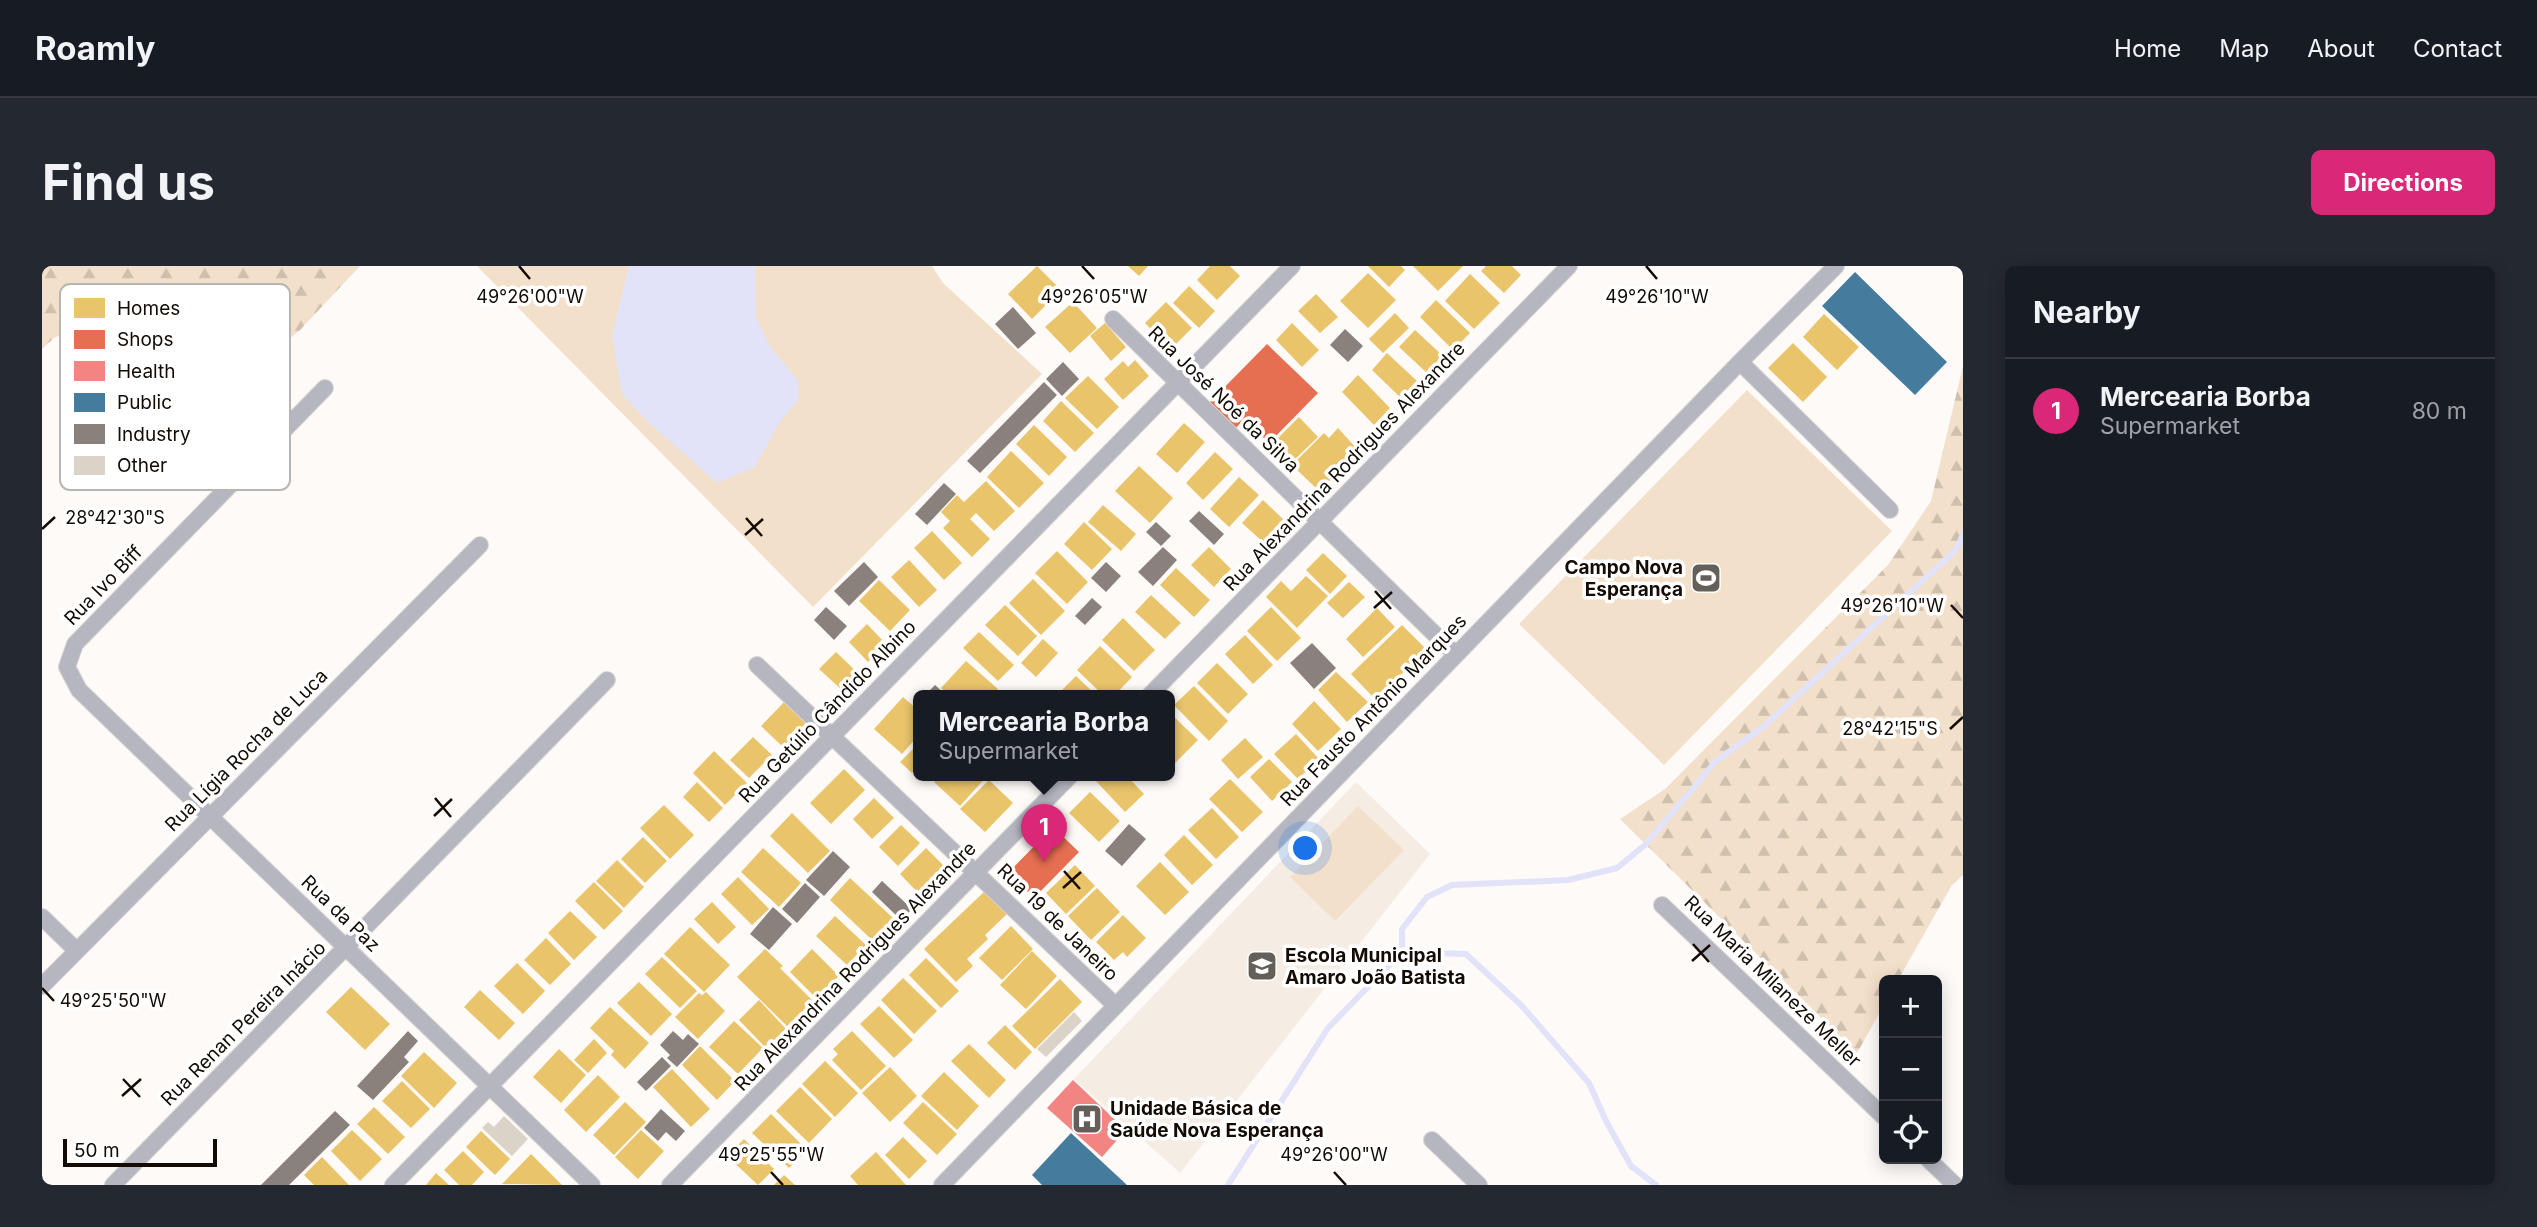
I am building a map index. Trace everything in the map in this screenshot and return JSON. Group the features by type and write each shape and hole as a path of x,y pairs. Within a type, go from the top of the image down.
{"street":[{"name":"Rua Getúlio Cândido Albino","path":"393,1185 1292,266"},
{"name":"Rua Alexandrina Rodrigues Alexandre","path":"1155,690 1569,266"},
{"name":"Rua Fausto Antônio Marques","path":"942,1185 1836,266"},
{"name":"Rua José Noé da Silva","path":"1113,319 1456,655"},
{"path":"1740,362 1890,510"},
{"name":"Rua Ivo Biff","path":"290,424 325,388"},
{"name":"Rua Ivo Biff","path":"67,667 75,644 225,490"},
{"name":"Rua Lígia Rocha de Luca","path":"42,986 480,545"},
{"name":"Rua 19 de Janeiro","path":"757,665 1116,1006"},
{"name":"Rua da Paz","path":"67,667 79,690 592,1185"},
{"name":"Rua Renan Pereira Inácio","path":"113,1185 607,680"},
{"name":"Rua Alexandrina Rodrigues Alexandre","path":"670,1185 1065,781"},
{"name":"Rua Maria Milaneze Meller","path":"1662,905 1879,1112"},
{"path":"42,917 76,951"},
{"path":"1432,1140 1479,1185"},
{"path":"1933,1164 1955,1185"}],"shaded area":[{"name":"Escola Municipal Amaro João Batista","path":"1356,782 1430,854 1180,1173 1074,1079"}],"green space":[{"path":"42,266 360,266 290,338 290,284 60,284 60,335 42,349"},
{"path":"477,266 932,266 943,283 1042,374 813,607"},
{"path":"1963,366 1963,875 1952,885 1901,975 1879,975 1879,1014 1857,1053 1620,819 1665,789 1888,565 1931,501"},
{"name":"Campo Nova Esperança","path":"1747,390 1892,531 1664,765 1519,624"},
{"path":"1358,806 1404,850 1335,921 1290,877"}],"water":[{"path":"629,266 755,266 756,318 771,348 798,380 799,399 778,425 755,467 717,483 647,421 622,394 612,336"}],"building: Homes":[{"path":"1037,266 1061,290 1032,319 1008,294"},
{"path":"1128,266 1148,266 1139,276"},
{"path":"1210,266 1230,266 1240,276 1217,300 1197,280"},
{"path":"1368,266 1401,266 1405,270 1389,287"},
{"path":"1413,266 1463,266 1438,291"},
{"path":"1486,266 1512,266 1521,275 1504,293 1481,271"},
{"path":"1368,273 1396,300 1368,328 1340,301"},
{"path":"1470,274 1500,303 1474,329 1445,301"},
{"path":"1189,286 1215,311 1199,328 1173,303"},
{"path":"1316,294 1338,317 1320,333 1298,311"},
{"path":"1436,300 1470,333 1453,350 1420,317"},
{"path":"1073,302 1097,328 1070,353 1045,327"},
{"path":"1166,302 1192,328 1171,349 1145,323"},
{"path":"1395,313 1409,328 1383,353 1369,339"},
{"path":"1824,314 1859,347 1837,370 1803,337"},
{"path":"1105,323 1126,347 1111,361 1090,336"},
{"path":"1292,323 1319,350 1302,367 1276,340"},
{"path":"1415,330 1443,356 1427,373 1399,347"},
{"path":"1793,343 1827,377 1803,402 1768,368"},
{"path":"1387,353 1417,381 1401,398 1372,370"},
{"path":"1135,360 1149,376 1123,400 1104,379 1123,361 1128,367"},
{"path":"1358,375 1390,408 1374,425 1342,392"},
{"path":"1088,376 1119,407 1097,429 1065,398"},
{"path":"1061,401 1094,433 1075,452 1043,421"},
{"path":"1299,417 1318,437 1290,464 1271,445"},
{"path":"1184,423 1205,442 1177,473 1156,454"},
{"path":"1034,425 1067,457 1049,476 1016,444"},
{"path":"1338,428 1357,449 1348,457 1351,460 1319,491 1292,465 1324,433 1329,438"},
{"path":"1011,451 1044,483 1019,508 987,477"},
{"path":"1215,452 1233,469 1203,500 1186,483"},
{"path":"1139,466 1173,498 1150,523 1115,491"},
{"path":"1239,477 1259,495 1229,527 1210,509"},
{"path":"986,481 1015,511 994,531 976,513 970,519 990,539 972,557 943,528 950,521 941,512 957,495 964,502"},
{"path":"1263,500 1283,519 1263,542 1242,523"},
{"path":"1103,505 1136,534 1121,551 1088,522"},
{"path":"1084,522 1112,549 1092,570 1064,544"},
{"path":"932,531 962,563 944,580 914,548"},
{"path":"1209,547 1231,569 1214,587 1191,565"},
{"path":"1057,551 1088,582 1067,604 1035,573"},
{"path":"1323,553 1347,576 1330,594 1306,570"},
{"path":"909,560 937,590 919,607 891,577"},
{"path":"1176,568 1210,600 1194,617 1160,585"},
{"path":"1306,576 1328,596 1297,628 1266,597 1281,581 1291,591"},
{"path":"1033,579 1065,611 1041,635 1009,603"},
{"path":"879,580 910,610 890,631 859,601"},
{"path":"1349,582 1365,597 1343,618 1327,603"},
{"path":"1151,595 1181,623 1165,639 1135,612"},
{"path":"1005,605 1037,636 1018,656 985,625"},
{"path":"1271,607 1301,638 1277,661 1247,631"},
{"path":"1377,608 1395,627 1363,657 1346,639"},
{"path":"1123,618 1155,650 1134,671 1102,640"},
{"path":"867,624 886,644 868,662 849,642"},
{"path":"1402,625 1427,650 1375,699 1351,674"},
{"path":"979,632 1014,665 998,681 963,648"},
{"path":"1245,635 1273,665 1253,684 1225,654"},
{"path":"1043,639 1058,653 1036,677 1021,663"},
{"path":"1100,646 1132,677 1120,690 1098,690 1077,670"},
{"path":"836,652 859,674 843,691 819,669"},
{"path":"966,661 998,689 943,690 941,688"},
{"path":"1217,663 1248,694 1228,714 1197,683"},
{"path":"1336,672 1368,702 1347,722 1318,690"},
{"path":"1076,676 1091,690 1062,690"},
{"path":"1194,686 1228,721 1209,741 1175,704"},
{"path":"903,697 913,706 913,742 902,754 874,729"},
{"path":"787,699 809,720 783,747 761,726"},
{"path":"1314,701 1341,729 1318,751 1292,724"},
{"path":"1175,718 1198,740 1175,763"},
{"path":"1296,734 1319,759 1298,779 1274,754"},
{"path":"753,737 772,755 749,778 730,760"},
{"path":"1245,738 1263,757 1238,779 1221,760"},
{"path":"913,749 912,773 900,762"},
{"path":"714,751 747,783 725,805 693,773"},
{"path":"1269,759 1292,782 1272,801 1250,777"},
{"path":"844,769 865,790 831,824 810,803"},
{"path":"1230,779 1263,812 1242,832 1209,799"},
{"path":"935,781 982,781 960,806"},
{"path":"988,781 1013,803 985,832 960,809"},
{"path":"1096,781 1132,781 1144,794 1125,812"},
{"path":"697,782 723,808 709,822 683,797"},
{"path":"1090,792 1120,821 1099,842 1069,813"},
{"path":"874,798 894,818 872,839 853,819"},
{"path":"664,805 694,835 670,859 640,828"},
{"path":"1212,808 1239,837 1216,859 1188,830"},
{"path":"792,813 830,851 808,873 770,836"},
{"path":"901,825 920,843 898,866 879,847"},
{"path":"1184,835 1213,865 1192,885 1164,855"},
{"path":"643,837 667,861 645,883 621,859"},
{"path":"763,848 801,883 779,907 741,872"},
{"path":"926,848 952,874 926,901 900,874"},
{"path":"617,860 644,887 624,908 596,881"},
{"path":"1160,862 1189,892 1165,915 1136,886"},
{"path":"1075,865 1095,886 1066,914 1046,893"},
{"path":"738,877 769,909 752,925 721,894"},
{"path":"850,878 893,918 872,940 830,900"},
{"path":"594,882 623,911 604,930 575,901"},
{"path":"1097,888 1120,912 1091,940 1068,916"},
{"path":"985,891 1007,914 985,935 988,939 967,959 973,966 956,982 924,949"},
{"path":"712,902 736,927 718,944 694,919"},
{"path":"570,911 597,937 574,960 548,933"},
{"path":"1123,915 1146,938 1127,957 1123,952 1114,960 1096,942"},
{"path":"835,916 866,945 847,965 816,936"},
{"path":"1011,926 1033,949 1002,980 979,958"},
{"path":"690,927 730,965 704,992 664,954"},
{"path":"546,938 571,964 550,985 524,960"},
{"path":"765,949 813,1001 787,1026 737,977"},
{"path":"812,949 839,976 816,998 790,972"},
{"path":"1032,951 1057,976 1026,1009 1000,985"},
{"path":"662,957 697,991 680,1008 645,974"},
{"path":"926,958 959,991 941,1008 909,975"},
{"path":"517,963 545,991 523,1014 494,986"},
{"path":"903,978 937,1011 914,1034 881,1000"},
{"path":"1060,979 1082,1002 1035,1049 1012,1026"},
{"path":"639,982 672,1014 651,1036 617,1003"},
{"path":"351,987 390,1024 365,1050 326,1012"},
{"path":"480,990 515,1023 499,1040 464,1007"},
{"path":"706,992 725,1011 698,1039 675,1017 699,993 702,995 699,998"},
{"path":"759,1000 786,1029 766,1048 739,1020"},
{"path":"879,1006 913,1040 894,1058 860,1024"},
{"path":"610,1007 649,1043 625,1069 611,1055 614,1051 590,1028"},
{"path":"734,1021 763,1048 738,1074 709,1047"},
{"path":"1005,1025 1032,1052 1015,1070 987,1043"},
{"path":"852,1031 886,1066 861,1090 832,1060 838,1054 833,1049"},
{"path":"594,1039 607,1053 588,1073 574,1060"},
{"path":"969,1044 1006,1080 989,1098 951,1061"},
{"path":"700,1046 735,1081 717,1100 682,1065"},
{"path":"559,1049 586,1075 561,1103 533,1077"},
{"path":"424,1052 457,1083 434,1108 401,1076"},
{"path":"825,1061 858,1093 835,1117 802,1084"},
{"path":"890,1067 917,1096 890,1122 862,1093"},
{"path":"672,1069 710,1109 691,1127 653,1087"},
{"path":"944,1072 979,1106 957,1130 921,1096"},
{"path":"598,1075 620,1097 586,1132 564,1110"},
{"path":"402,1081 430,1109 411,1128 382,1101"},
{"path":"800,1087 832,1119 809,1143 776,1111"},
{"path":"625,1102 646,1122 614,1155 593,1135"},
{"path":"923,1102 957,1134 937,1155 903,1123"},
{"path":"374,1107 405,1137 388,1154 357,1124"},
{"path":"771,1114 807,1150 789,1168 752,1133"},
{"path":"352,1130 382,1159 360,1181 331,1151"},
{"path":"641,1130 664,1151 638,1179 615,1157"},
{"path":"481,1131 510,1159 495,1175 466,1147"},
{"path":"903,1137 927,1161 909,1179 885,1155"},
{"path":"744,1139 774,1169 758,1185 727,1156"},
{"path":"463,1151 484,1172 472,1185 459,1185 444,1170"},
{"path":"876,1152 906,1185 858,1185 850,1176"},
{"path":"531,1154 562,1185 502,1184"},
{"path":"322,1157 349,1185 314,1185 304,1175"},
{"path":"436,1173 449,1185 426,1185"},
{"path":"784,1175 795,1185 774,1185"}],"building: Shops":[{"path":"1267,344 1318,393 1269,443 1244,419 1236,428 1210,402"},
{"path":"1053,827 1079,852 1034,898 1008,873"}],"building: Health":[{"name":"Unidade Básica de Saúde Nova Esperança","path":"1073,1080 1126,1130 1102,1157 1047,1108"}],"building: Public":[{"path":"1855,272 1947,362 1915,395 1822,306"},
{"path":"1071,1133 1127,1185 1042,1185 1032,1175"}],"building: Industry":[{"path":"1013,307 1036,333 1018,349 995,324"},
{"path":"1345,329 1363,346 1348,362 1330,345"},
{"path":"1063,362 1079,379 1062,396 1046,379"},
{"path":"1044,382 1057,395 980,473 967,461"},
{"path":"944,483 956,494 927,525 915,514"},
{"path":"1199,511 1224,534 1214,545 1189,521"},
{"path":"1156,522 1171,536 1161,546 1146,532"},
{"path":"1163,547 1177,560 1153,586 1138,572"},
{"path":"864,562 878,577 849,606 834,591"},
{"path":"1106,562 1121,576 1106,592 1091,578"},
{"path":"1092,598 1102,607 1085,625 1075,616"},
{"path":"826,607 847,626 834,640 814,620"},
{"path":"1312,643 1336,668 1314,689 1290,663"},
{"path":"1129,824 1146,839 1122,866 1105,851"},
{"path":"833,851 850,867 824,896 806,880"},
{"path":"882,881 912,909 901,920 872,892"},
{"path":"805,883 820,897 797,923 782,909"},
{"path":"773,907 792,924 769,950 750,934"},
{"path":"408,1031 418,1041 404,1057 409,1062 373,1100 357,1086"},
{"path":"673,1031 683,1040 688,1034 699,1044 677,1067 667,1058 670,1055 660,1045"},
{"path":"662,1057 671,1066 646,1091 637,1082"},
{"path":"661,1109 685,1131 676,1141 666,1132 658,1141 644,1128"},
{"path":"335,1111 350,1125 289,1185 261,1185"}],"building: Other":[{"path":"1074,1012 1082,1021 1046,1057 1037,1049"},
{"path":"504,1116 528,1139 512,1156 482,1128 488,1122 494,1127"}],"waterway":[{"path":"1402,952 1402,929 1427,897 1452,885 1568,880 1617,868 1645,845 1716,761 1762,728 1956,550 1963,535"},
{"path":"1228,1185 1328,1028 1402,952 1466,954 1522,1006 1589,1083 1631,1166 1656,1185"}],"place":[{"name":"Campo Nova Esperança","path":"1706,578"},
{"name":"Mercearia Borba","path":"1044,862"},
{"name":"Escola Municipal Amaro João Batista","path":"1262,966"},
{"name":"Unidade Básica de Saúde Nova Esperança","path":"1087,1119"}]}
